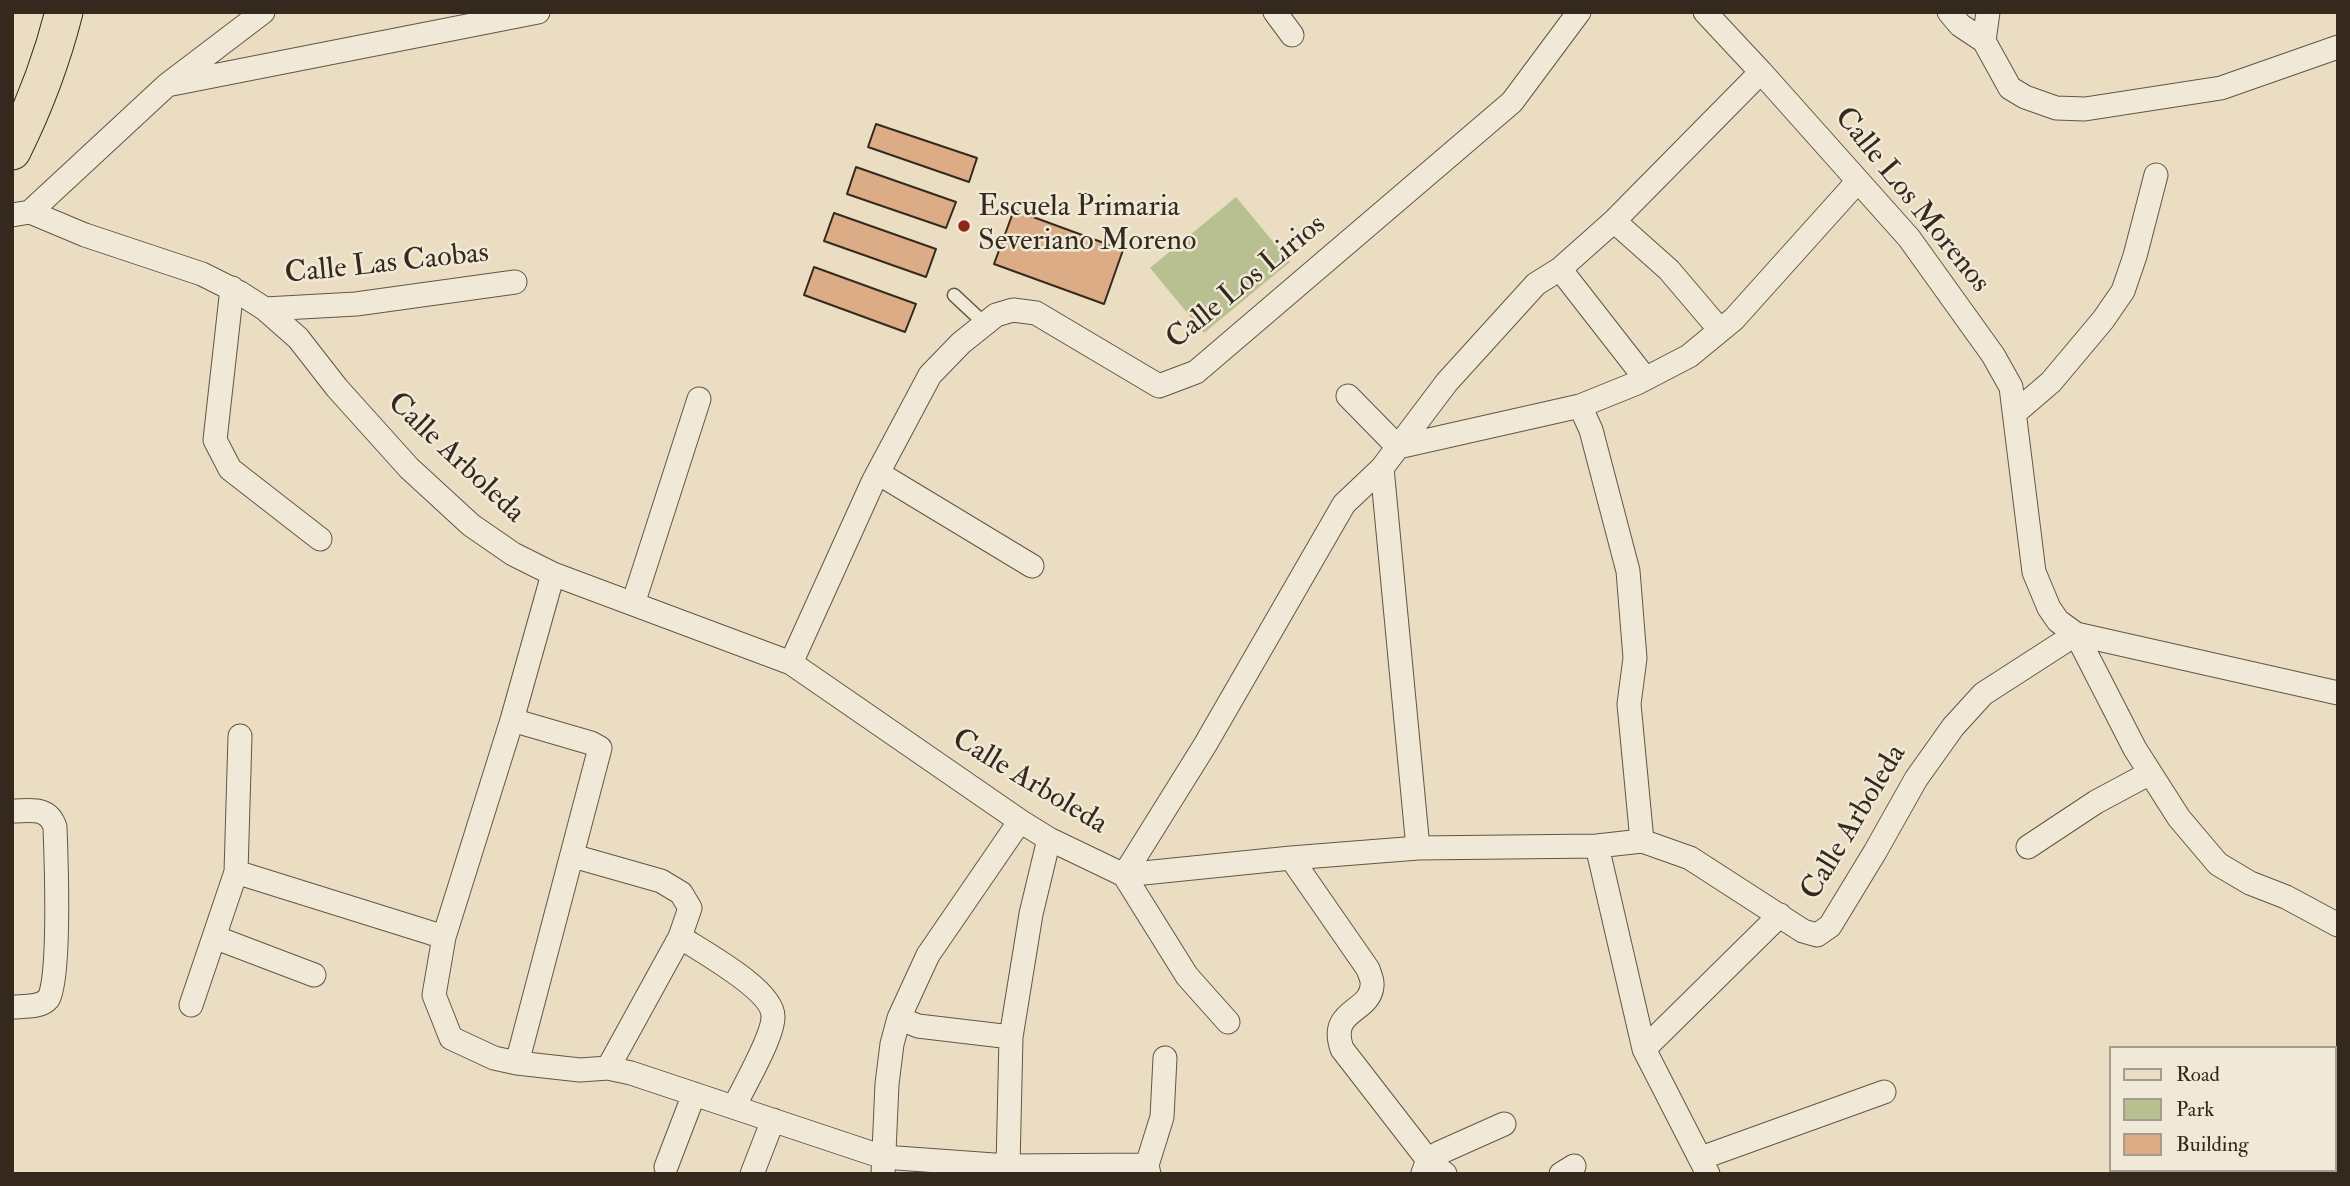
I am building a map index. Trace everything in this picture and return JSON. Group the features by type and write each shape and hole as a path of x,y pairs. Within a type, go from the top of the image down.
{"main road":[{"path":"16,136 50,57 64,12"}],"street":[{"path":"21,214 167,85 263,12"},
{"path":"167,85 538,12"},
{"path":"1275,12 1292,35"},
{"name":"Calle Los Lirios","path":"791,663 878,473 930,375 961,343 996,315 1013,310 1036,313 1159,386 1196,372 1513,102 1579,12"},
{"name":"Calle Los Morenos","path":"1705,12 1909,238 1993,355 2011,387 2016,412 2034,572 2049,608 2058,621 2076,634"},
{"path":"1949,12 1960,24 1984,41 2010,88 2025,97 2056,108 2085,109 2221,88 2338,47"},
{"path":"1984,41 1988,12"},
{"path":"1228,1022 1187,976 1124,875 1205,745 1344,504 1382,468 1447,382 1527,293 1560,269 1615,221 1761,72"},
{"path":"2016,412 2051,382 2103,320 2123,291 2156,175"},
{"path":"1398,447 1580,406 1689,356 1734,319 1858,181"},
{"name":"Calle Arboleda","path":"21,214 202,274 232,288 265,309 298,338 337,388 409,468 471,524 513,554 553,574 791,663 1020,821 1049,839 1124,875 1418,848 1597,846 1642,841 1690,858 1802,931 1817,935 1830,926 1916,779 1954,727 1983,694 2076,634"},
{"path":"1615,221 1669,270 1720,330"},
{"path":"1560,269 1645,378"},
{"name":"Calle Las Caobas","path":"265,309 356,304 515,282"},
{"path":"232,288 215,440 230,469 320,539"},
{"path":"1348,396 1398,447"},
{"path":"633,604 699,399"},
{"path":"1580,406 1591,430 1629,571 1635,658 1629,704 1642,841"},
{"path":"1382,468 1418,848"},
{"path":"878,473 1031,566"},
{"path":"553,574 512,720 444,937 434,995 451,1038 494,1058 517,1063 580,1070 608,1068 631,1073 773,1120 883,1165 1148,1169 1162,1117 1165,1058"},
{"path":"2076,634 2338,692"},
{"path":"2076,634 2135,749 2179,818 2218,864 2250,883 2286,897 2338,925"},
{"path":"512,720 592,743 600,748 517,1063"},
{"path":"191,1005 236,872 240,736"},
{"path":"2028,847 2096,802 2150,773"},
{"path":"12,811 38,810 52,818 55,827 55,919 54,978 51,995 41,1004 12,1007"},
{"path":"883,1165 887,1084 892,1044 899,1018 928,955 1020,821"},
{"path":"1008,1166 1011,1037 1031,914 1049,839"},
{"path":"1597,846 1644,1049 1704,1166 1884,1092"},
{"path":"573,856 661,881 681,893 690,908 680,937 608,1068"},
{"path":"1291,858 1368,969 1373,984 1370,994 1342,1022 1337,1036 1342,1049 1432,1169 1439,1153 1504,1124"},
{"path":"236,872 444,937"},
{"path":"1644,1049 1780,915"},
{"path":"214,937 314,975"},
{"path":"680,937 753,986 769,1002 774,1016 767,1038 734,1107"},
{"path":"899,1018 918,1026 1011,1037"},
{"path":"666,1167 694,1094"},
{"path":"752,1174 773,1120"}],"lane":[{"path":"954,295 985,324"}],"green space":[{"path":"1236,197 1290,262 1204,333 1150,268"}],"building":[{"path":"876,124 977,158 969,182 868,147"},
{"path":"856,167 956,202 946,228 847,194"},
{"path":"1014,210 1123,250 1104,304 994,264"},
{"path":"834,213 936,249 926,277 824,241"},
{"path":"814,267 916,304 905,332 804,295"}],"place":[{"name":"Escuela Primaria Severiano Moreno","path":"964,226"}]}
